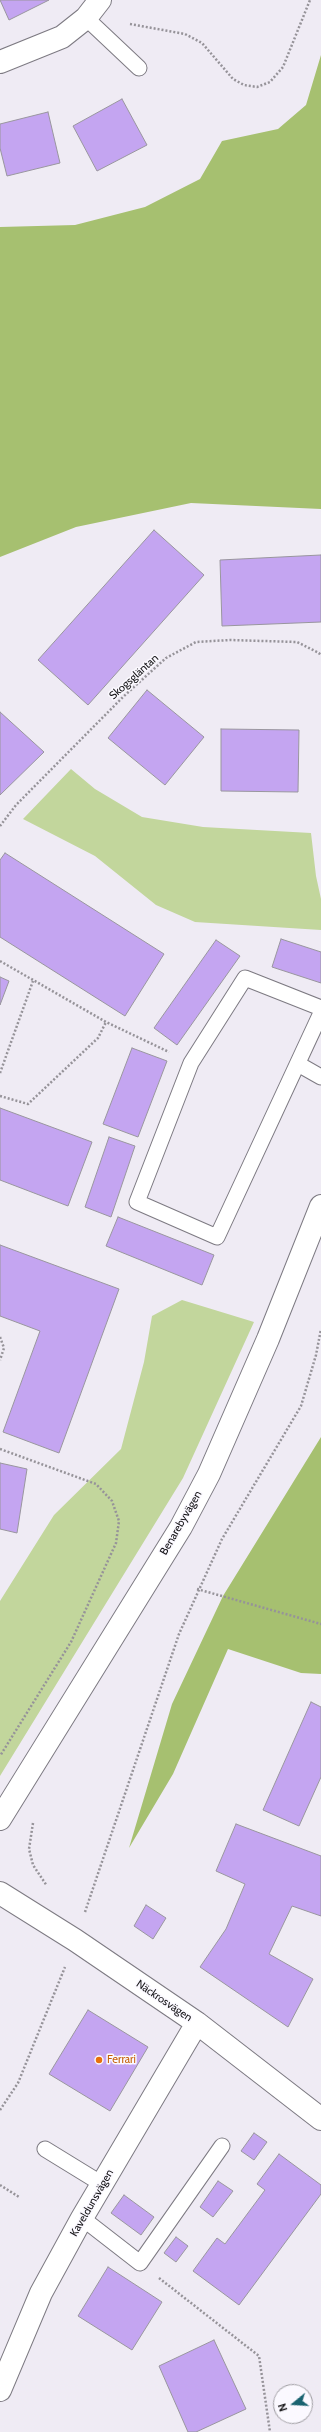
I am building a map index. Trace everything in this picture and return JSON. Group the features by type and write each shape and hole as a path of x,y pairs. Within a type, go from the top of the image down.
{"street":[{"path":"0,62 62,37 86,18 100,0"},
{"name":"Benarebyvägen","path":"0,1818 177,1533 195,1500 268,1339 321,1206"},
{"name":"Näckrosvägen","path":"0,1893 75,1940 197,2023 321,2118"},
{"name":"Kaveldunsvägen","path":"0,2390 41,2293 82,2218 197,2023"}],"lane":[{"path":"86,18 140,68"},
{"path":"321,1008 245,978 191,1063 137,1202 217,1237 321,1013"},
{"path":"298,1064 321,1077"},
{"path":"82,2218 140,2263 222,2146"},
{"path":"45,2150 102,2184"}],"path":[{"path":"86,18 144,26 185,34 202,43 233,79 244,85 258,86 270,82 283,67 310,0"},
{"name":"Skogsgläntan","path":"0,826 16,805 123,696 166,658 196,642 230,640 297,642 319,653 321,656"},
{"path":"0,961 106,1022 191,1063"},
{"path":"0,1073 33,981"},
{"path":"0,1096 28,1104 98,1038 106,1022"},
{"path":"78,1912 84,1915 156,1698 198,1589 222,1540 301,1406 316,1355 321,1330"},
{"path":"0,1336 4,1348 0,1360"},
{"path":"0,1449 96,1484 112,1500 119,1521 116,1543 71,1642 0,1756"},
{"path":"198,1589 321,1624"},
{"path":"34,1820 29,1849 40,1878 49,1889"},
{"path":"0,2110 18,2083 75,1940"},
{"path":"0,2185 19,2197"},
{"path":"140,2263 259,2356 270,2432"}],"green space":[{"path":"321,55 321,509 191,503 76,527 0,557 0,227 75,225 145,207 200,179 222,141 278,129 306,105"},
{"path":"71,769 95,789 142,817 203,827 311,833 316,876 321,899 321,930 195,922 156,905 95,856 23,819"},
{"path":"182,1300 254,1322 183,1478 0,1776 0,1601 54,1515 121,1449 144,1362 152,1316"},
{"path":"321,1437 321,1674 301,1673 228,1649 173,1774 129,1848 172,1704 223,1596"}],"building":[{"path":"0,0 49,0 9,20"},
{"path":"122,99 147,145 97,171 73,126"},
{"path":"48,112 60,163 7,176 0,148 0,124"},
{"path":"154,530 204,575 88,705 38,660"},
{"path":"321,555 321,622 222,626 220,560"},
{"path":"147,690 204,737 165,785 108,738"},
{"path":"0,712 44,752 0,795"},
{"path":"221,729 299,730 298,792 221,791"},
{"path":"5,853 164,954 125,1016 0,937 0,860"},
{"path":"281,939 321,952 321,983 272,967"},
{"path":"216,940 240,956 177,1045 154,1028"},
{"path":"0,977 9,981 0,1005"},
{"path":"132,1048 167,1061 138,1137 103,1124"},
{"path":"0,1108 92,1142 68,1206 0,1180"},
{"path":"109,1137 135,1146 111,1217 85,1207"},
{"path":"118,1217 214,1255 202,1285 106,1246"},
{"path":"0,1245 119,1289 59,1453 3,1432 40,1331 0,1316"},
{"path":"0,1463 27,1469 17,1533 0,1529"},
{"path":"311,1702 321,1707 321,1777 299,1826 263,1810"},
{"path":"236,1824 321,1856 321,1916 292,1906 269,1954 313,1979 288,2027 200,1967 226,1929 245,1884 216,1871"},
{"path":"146,1905 166,1918 153,1939 134,1926"},
{"name":"Ferrari","path":"88,2010 148,2047 110,2111 49,2074"},
{"path":"254,2133 267,2142 254,2160 241,2151"},
{"path":"279,2154 321,2185 321,2194 239,2305 193,2271 217,2238 225,2244 265,2190 257,2184"},
{"path":"218,2181 233,2191 213,2217 200,2207"},
{"path":"124,2195 154,2217 141,2235 111,2213"},
{"path":"176,2237 188,2246 176,2262 164,2253"},
{"path":"108,2267 162,2302 132,2350 78,2316"},
{"path":"214,2340 246,2409 196,2432 188,2432 159,2366"}],"place":[{"name":"Ferrari","path":"99,2060"}]}
